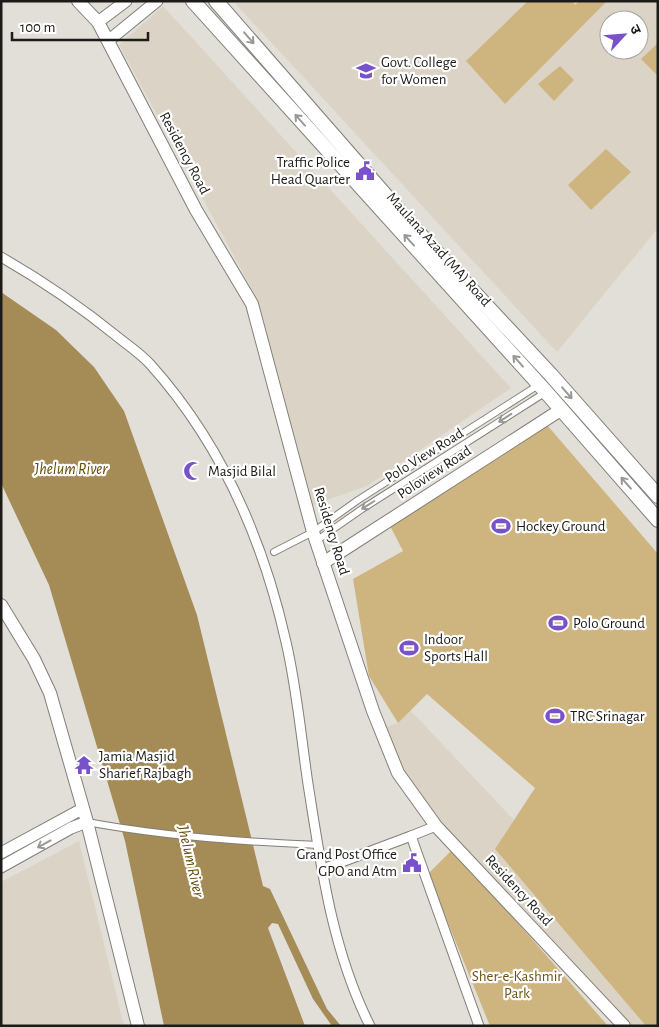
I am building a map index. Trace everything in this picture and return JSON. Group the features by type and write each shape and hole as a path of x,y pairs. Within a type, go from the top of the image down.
{"main road":[{"name":"Residency Road","path":"78,1 98,22 196,210 252,304 264,341 315,537 373,711 398,773 436,826 624,1026"},
{"name":"Maulana Azad (MA) Road","path":"193,1 562,409 658,520"},
{"name":"Maulana Azad (MA) Road","path":"216,1 415,229 551,375 658,496"},
{"name":"Poloview Road","path":"323,562 562,409"},
{"path":"1,605 34,659 50,693 87,822 138,1026"}],"street":[{"path":"98,22 126,1"},
{"path":"108,41 156,1"},
{"path":"1,257 90,314 149,362 189,412 212,447 237,491 269,555 287,643 323,868 341,955 349,982 370,1026"},
{"name":"Polo View Road","path":"269,555 315,537 362,509 543,388"},
{"path":"1,853 82,809"},
{"path":"1,867 87,822 114,827 276,843 319,845"},
{"path":"323,868 436,826"},
{"path":"411,836 479,1026"},
{"path":"20,843 26,853"}],"shaded area":[{"path":"233,1 658,1 658,228 557,352"},
{"path":"163,6 511,388 367,486 313,505 259,302 119,45"},
{"path":"410,710 514,820 495,849 646,1026 629,1026 440,824 403,773 384,727 398,723"},
{"path":"79,841 124,1026 1,1026 1,882"}],"green space":[{"path":"528,1 572,1 575,5 580,1 607,1 505,104 466,61"},
{"path":"658,43 658,76 642,60 649,60 649,51"},
{"path":"560,66 574,80 554,101 538,84"},
{"path":"606,149 631,172 591,210 568,185"},
{"name":"TRC Srinagar","path":"541,418 658,554 658,1026 646,1026 495,849 535,788 427,694 398,723 369,676 353,579 403,551 387,520"},
{"name":"Sher-e-Kashmir Park","path":"453,849 608,1026 490,1026 428,874"}],"water":[{"name":"Jhelum River","path":"1,292 56,330 94,367 124,411 197,615 263,886 270,889 327,1009 341,1026 332,1026 313,999 278,924 272,923 268,928 305,1026 164,1026 125,841 49,585 1,483"}],"place":[{"name":"Govt. College for Women","path":"366,71"},
{"name":"Traffic Police Head Quarter","path":"365,171"},
{"name":"Masjid Bilal","path":"193,471"},
{"name":"Hockey Ground","path":"501,526"},
{"name":"Polo Ground","path":"558,623"},
{"name":"Indoor Sports Hall","path":"409,648"},
{"name":"TRC Srinagar","path":"555,716"},
{"name":"Jamia Masjid Sharief Rajbagh","path":"84,765"},
{"name":"Grand Post Office GPO and Atm","path":"412,863"}]}
